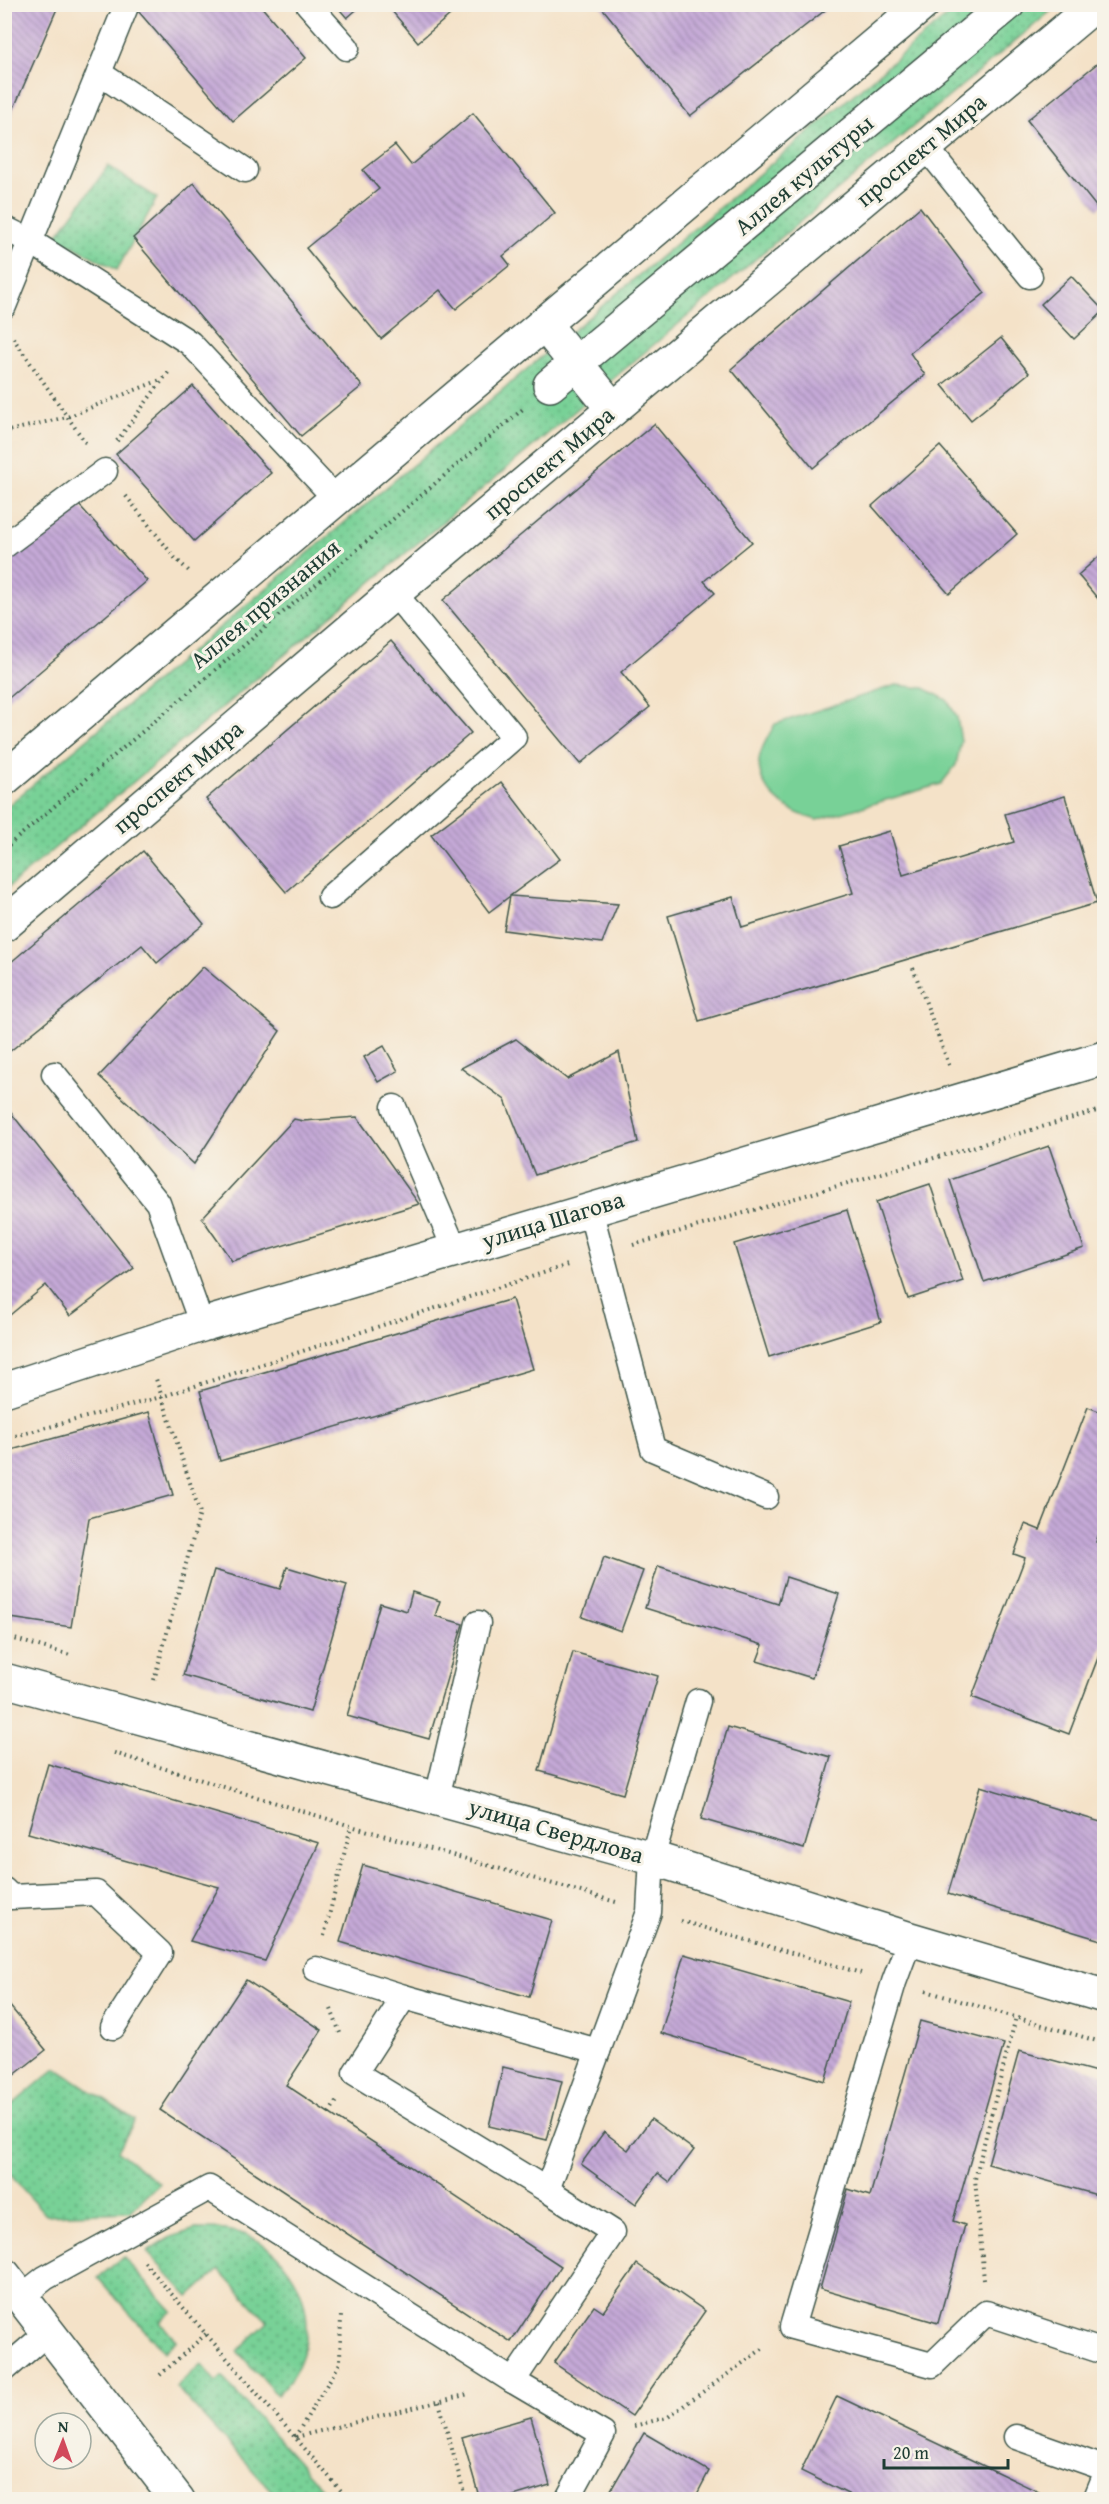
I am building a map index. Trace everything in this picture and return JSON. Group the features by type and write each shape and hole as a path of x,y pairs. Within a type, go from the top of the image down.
{"street":[{"path":"4,779 923,4"},
{"name":"Аллея культуры","path":"550,385 1008,4"},
{"name":"проспект Мира","path":"4,925 394,593 1096,4"},
{"path":"544,324 588,354 613,409"},
{"name":"улица Шагова","path":"4,1389 144,1342 1104,1058"},
{"name":"улица Свердлова","path":"4,1680 652,1858 910,1939 1104,1996"},
{"path":"13,2286 47,2333 178,2499"}],"lane":[{"path":"4,306 127,4"},
{"path":"308,4 347,48"},
{"path":"99,73 245,170"},
{"path":"925,146 1030,276"},
{"path":"4,228 30,241 190,343 336,499"},
{"path":"4,546 105,471"},
{"path":"330,897 514,737 394,593"},
{"path":"54,1074 158,1203 202,1325"},
{"path":"394,1107 455,1250"},
{"path":"590,1209 653,1449 766,1497"},
{"path":"437,1798 478,1623"},
{"path":"548,2190 649,1912 652,1858 698,1701"},
{"path":"4,1890 11,1897 96,1893 160,1953 113,2026"},
{"path":"910,1939 894,1982 792,2327 932,2365 986,2313 1104,2352"},
{"path":"316,1969 404,1997 598,2051"},
{"path":"404,1997 355,2073 613,2232 513,2381"},
{"path":"13,2286 45,2278 209,2188 513,2381 603,2434 567,2499"},
{"path":"4,2370 47,2333"},
{"path":"1016,2437 1104,2468"},
{"path":"1095,2499 1104,2478"}],"path":[{"path":"11,335 105,471 175,558 218,598"},
{"path":"105,471 114,445 190,343"},
{"path":"4,432 67,417 163,379"},
{"name":"Аллея признания","path":"4,849 550,385"},
{"path":"913,968 960,1100"},
{"path":"4,1439 161,1397 602,1254 1104,1109"},
{"path":"144,1342 200,1514 154,1680"},
{"path":"105,1750 351,1826 1104,2043"},
{"path":"986,2313 975,2179 1016,2017"},
{"path":"144,2261 349,2499"},
{"path":"295,2437 340,2363 342,2306"},
{"path":"603,2434 668,2417 792,2327"},
{"path":"160,2375 206,2334"},
{"path":"295,2437 439,2402 513,2381"},
{"path":"439,2402 466,2499"}],"green space":[{"path":"960,5 1058,5 5,890 5,808"},
{"path":"108,166 157,198 117,270 56,237"},
{"path":"896,685 924,688 947,700 957,717 961,741 956,765 941,784 817,820 787,808 771,794 761,775 759,759 775,724"},
{"path":"56,2068 135,2120 118,2151 159,2183 129,2212 46,2215 5,2169 5,2111"},
{"path":"196,2229 231,2231 251,2237 283,2262 294,2278 302,2296 307,2335 303,2355 294,2374 277,2395 237,2351 268,2322 219,2270 189,2297 147,2252 171,2237"},
{"path":"123,2257 172,2311 160,2322 176,2341 164,2352 98,2278"},
{"path":"201,2364 216,2382 222,2377 331,2499 279,2499 176,2387"}],"building":[{"path":"4,4 59,4 4,131"},
{"path":"132,4 259,4 306,58 233,121"},
{"path":"335,4 363,4 347,18"},
{"path":"386,4 463,4 418,42"},
{"path":"599,4 833,4 690,116"},
{"path":"1104,58 1104,204 1098,209 1027,120"},
{"path":"473,113 555,213 503,256 510,265 456,309 440,290 381,339 306,248 379,189 363,170 395,145 411,165"},
{"path":"194,183 362,386 301,436 133,238"},
{"path":"920,207 985,293 910,353 925,375 813,468 731,369"},
{"path":"1071,276 1104,311 1074,339 1041,304"},
{"path":"1001,338 1029,373 971,420 942,385"},
{"path":"193,386 271,473 194,541 116,454"},
{"path":"654,424 752,542 704,581 715,593 621,672 650,707 580,764 443,600"},
{"path":"940,446 1017,534 949,594 872,506"},
{"path":"72,497 147,581 4,702 4,554"},
{"path":"1104,552 1104,606 1078,575"},
{"path":"391,641 471,733 286,892 206,799"},
{"path":"501,782 560,859 489,912 431,835"},
{"path":"1065,796 1097,903 699,1021 668,916 733,897 742,927 853,893 839,846 890,831 903,875 1014,842 1005,814"},
{"path":"143,851 204,924 157,963 142,945 4,1056 4,968"},
{"path":"510,896 618,904 602,943 504,930"},
{"path":"203,967 280,1031 194,1164 99,1076"},
{"path":"516,1039 567,1079 619,1052 638,1142 535,1175 505,1100 461,1068"},
{"path":"384,1046 398,1071 378,1082 364,1057"},
{"path":"4,1104 134,1268 70,1316 46,1285 4,1320"},
{"path":"357,1117 419,1204 232,1261 202,1218 294,1119 303,1121"},
{"path":"1049,1146 1084,1248 984,1282 950,1180"},
{"path":"930,1184 963,1281 908,1299 876,1202"},
{"path":"847,1210 881,1322 769,1357 734,1244"},
{"path":"512,1299 533,1369 220,1461 200,1391"},
{"path":"1088,1407 1104,1413 1104,1520 1096,1542 1104,1545 1104,1642 1069,1734 972,1697 1025,1558 1014,1554 1025,1524 1040,1530"},
{"path":"149,1412 173,1495 89,1518 71,1627 4,1617 4,1452"},
{"path":"604,1557 643,1571 621,1631 582,1617"},
{"path":"658,1566 778,1604 786,1577 839,1594 812,1678 757,1661 763,1645 645,1608"},
{"path":"287,1567 347,1585 310,1712 183,1675 214,1570 280,1589"},
{"path":"412,1592 440,1601 435,1616 463,1624 429,1739 347,1716 380,1603 407,1611"},
{"path":"573,1652 658,1676 623,1794 539,1771"},
{"path":"728,1727 831,1757 804,1849 701,1819"},
{"path":"48,1764 319,1843 265,1961 190,1941 219,1887 28,1833"},
{"path":"980,1786 1104,1823 1104,1941 948,1894"},
{"path":"363,1865 552,1920 529,1997 340,1942"},
{"path":"684,1954 849,2002 825,2081 661,2033"},
{"path":"246,1980 322,2030 286,2085 561,2266 511,2342 160,2110"},
{"path":"4,1999 46,2050 4,2083"},
{"path":"920,2021 1004,2044 953,2221 965,2225 938,2323 820,2289 848,2189 870,2196"},
{"path":"1019,2051 1104,2074 1104,2197 988,2164"},
{"path":"503,2067 562,2081 547,2140 489,2126"},
{"path":"651,2119 694,2150 670,2182 658,2173 636,2204 581,2164 604,2132 628,2150"},
{"path":"637,2264 705,2311 632,2416 554,2363 594,2306 603,2312"},
{"path":"837,2396 1039,2492 1035,2500 860,2500 801,2471"},
{"path":"531,2417 550,2485 500,2500 480,2500 462,2437"},
{"path":"644,2433 709,2471 694,2500 605,2500"}]}
